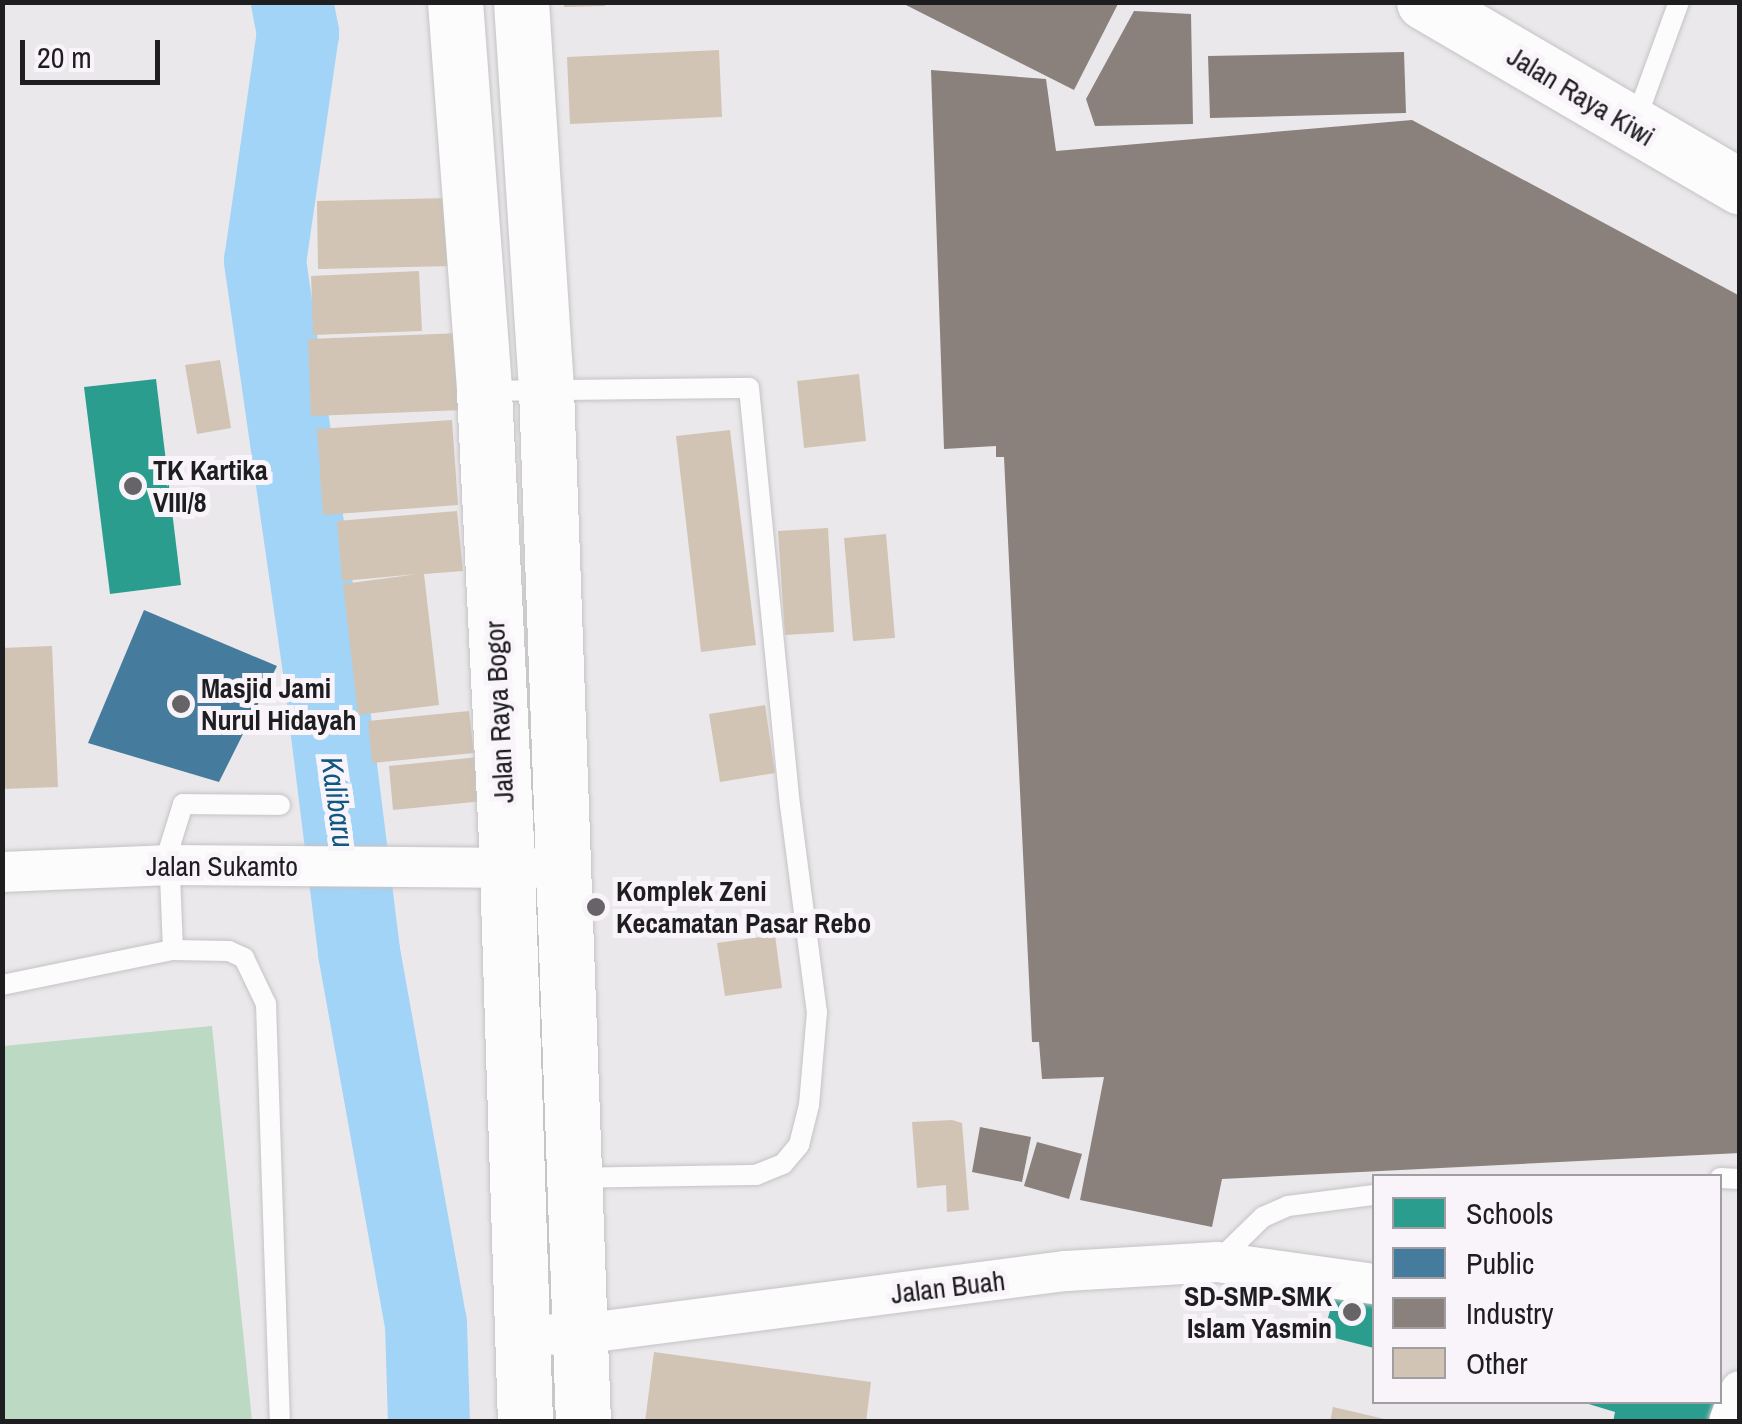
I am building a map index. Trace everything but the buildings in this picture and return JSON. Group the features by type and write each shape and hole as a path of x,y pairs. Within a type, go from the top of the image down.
{"main road":[{"name":"Jalan Raya Bogor","path":"455,2 484,391 506,868 525,1422"},
{"name":"Jalan Raya Bogor","path":"521,2 546,388 583,1422"},
{"name":"Jalan Raya Kiwi","path":"1424,2 1740,187"}],"street":[{"name":"Jalan Sukamto","path":"2,872 171,865 562,868"},
{"name":"Jalan Buah","path":"522,1335 580,1334 1066,1271 1217,1262 1372,1284"},
{"path":"1730,1422 1740,1391"}],"lane":[{"path":"1633,127 1679,2"},
{"path":"484,391 749,388 790,805 816,1012 809,1105 799,1144 783,1164 756,1175 572,1178"},
{"path":"173,950 169,849 183,804 280,804"},
{"path":"2,985 173,950 229,951 244,958 266,1004 280,1422"},
{"path":"1217,1262 1262,1217 1288,1206 1372,1195"}],"green space":[{"path":"212,1026 252,1421 3,1421 3,1046"}],"waterway":[{"name":"Kalibaru","path":"292,2 298,33 265,261 324,670 359,952 426,1323 429,1422"}],"place":[{"name":"TK Kartika VIII/8","path":"133,486"},
{"name":"Masjid Jami Nurul Hidayah","path":"181,704"},
{"name":"Komplek Zeni Kecamatan Pasar Rebo","path":"596,907"},
{"name":"SD-SMP-SMK Islam Yasmin","path":"1352,1312"}]}
